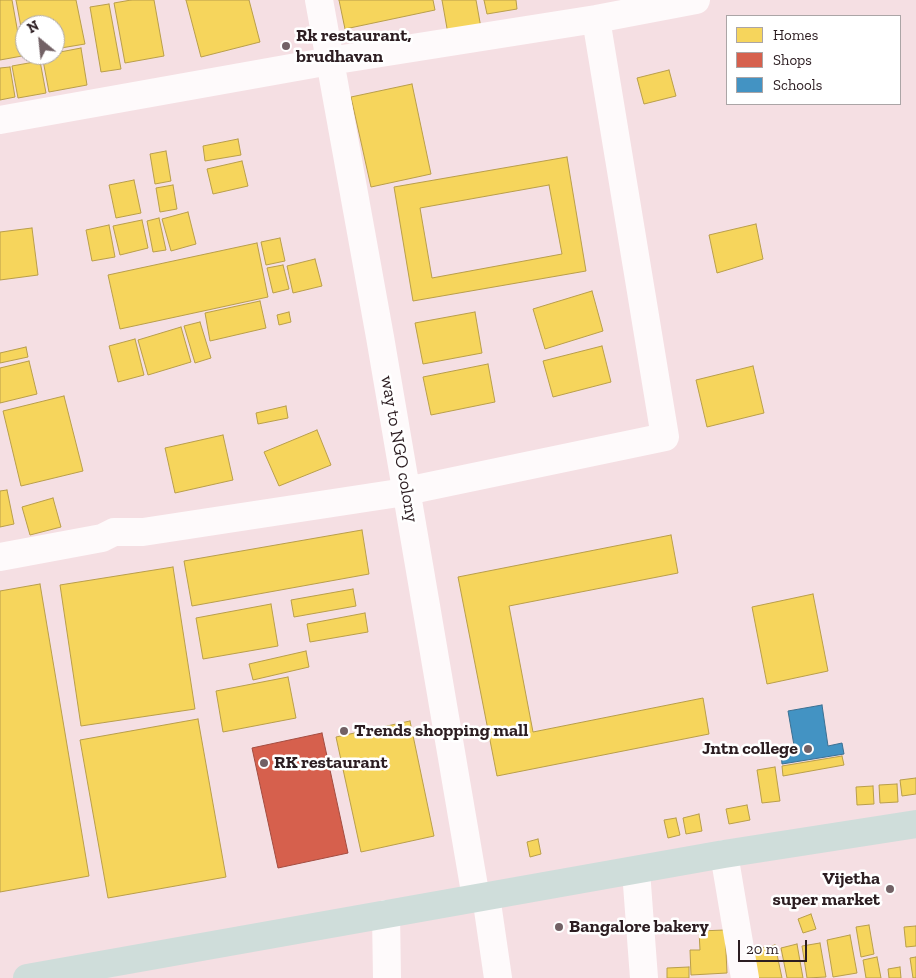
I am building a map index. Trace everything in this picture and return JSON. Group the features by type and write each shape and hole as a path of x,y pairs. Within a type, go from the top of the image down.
{"highway":[{"path":"27,978 724,854 916,824"}],"street":[{"name":"way to NGO colony","path":"319,0 406,491 481,897 498,978"},
{"path":"0,120 330,61 596,19 696,0"},
{"path":"0,557 102,538 114,532 143,532 406,491 666,437 596,19"},
{"path":"724,854 744,978"},
{"path":"636,871 644,978"},
{"path":"386,914 388,978"}],"building: Homes":[{"path":"0,0 12,0 15,17 15,57 0,60"},
{"path":"16,0 76,0 85,44 65,47 65,15 19,15"},
{"path":"131,0 154,0 164,56 125,63 114,3"},
{"path":"186,0 249,0 260,42 201,57"},
{"path":"339,0 433,0 435,10 345,29"},
{"path":"442,0 476,0 481,28 448,34"},
{"path":"484,0 516,0 517,9 487,14"},
{"path":"109,4 121,69 101,72 90,7"},
{"path":"81,48 87,85 49,92 44,65 65,65 65,51"},
{"path":"41,65 46,93 18,98 12,66"},
{"path":"10,67 15,97 0,100 0,68"},
{"path":"669,70 676,96 644,104 637,78"},
{"path":"412,84 431,174 371,187 351,97"},
{"path":"238,139 241,155 205,161 203,146"},
{"path":"166,151 171,181 155,184 150,154"},
{"path":"567,157 586,271 413,301 394,187","holes":["549,185 562,254 432,278 420,208"]},
{"path":"242,161 248,186 213,194 207,169"},
{"path":"134,180 141,213 116,218 109,185"},
{"path":"173,185 177,209 160,212 156,188"},
{"path":"188,212 196,244 171,251 162,219"},
{"path":"159,218 166,250 153,252 147,221"},
{"path":"142,220 148,248 120,255 113,226"},
{"path":"756,224 763,259 717,273 709,235"},
{"path":"109,225 115,257 92,261 86,230"},
{"path":"32,228 38,275 0,280 0,232"},
{"path":"280,238 285,261 266,265 261,242"},
{"path":"257,243 268,297 120,329 108,275"},
{"path":"315,259 322,286 293,293 287,266"},
{"path":"283,265 289,289 273,293 267,268"},
{"path":"592,291 603,331 545,349 533,309"},
{"path":"260,301 266,328 210,341 205,313"},
{"path":"289,312 291,322 279,325 277,315"},
{"path":"475,312 482,353 423,364 415,323"},
{"path":"200,322 211,358 195,363 184,326"},
{"path":"181,327 191,362 148,375 138,340"},
{"path":"135,339 144,375 118,382 109,346"},
{"path":"602,346 611,382 553,397 543,361"},
{"path":"26,347 28,357 0,363 0,353"},
{"path":"29,361 37,394 0,403 0,368"},
{"path":"488,364 495,402 431,415 423,377"},
{"path":"753,366 764,413 707,427 696,380"},
{"path":"64,396 83,471 21,486 3,411"},
{"path":"286,406 288,418 258,424 256,413"},
{"path":"317,430 331,465 279,486 264,452"},
{"path":"223,435 233,480 175,493 165,448"},
{"path":"7,490 14,524 0,527 0,491"},
{"path":"53,498 61,527 30,535 22,507"},
{"path":"362,530 369,574 192,606 184,561"},
{"path":"671,535 678,573 509,606 533,732 703,698 709,734 497,776 458,577"},
{"path":"173,567 195,709 81,726 60,585"},
{"path":"40,584 89,876 0,892 0,591"},
{"path":"353,589 356,606 294,617 291,600"},
{"path":"813,594 828,671 767,684 752,607"},
{"path":"271,604 278,646 203,659 196,618"},
{"path":"365,613 368,632 310,642 307,624"},
{"path":"306,651 309,667 253,680 249,664"},
{"path":"288,677 296,718 223,732 216,691"},
{"path":"198,719 226,877 108,898 80,740"},
{"path":"410,721 434,836 361,852 336,737"},
{"path":"842,756 844,765 783,776 782,766"},
{"path":"775,767 780,801 762,803 757,770"},
{"path":"916,778 916,794 902,796 900,780"},
{"path":"897,784 898,802 880,803 879,785"},
{"path":"873,786 874,804 857,805 856,787"},
{"path":"747,805 750,820 729,824 726,809"},
{"path":"699,814 702,831 686,834 683,818"},
{"path":"676,818 680,835 668,838 664,820"},
{"path":"538,839 541,854 530,857 527,842"},
{"path":"811,914 816,929 803,933 798,919"},
{"path":"869,925 874,954 861,957 856,927"},
{"path":"916,926 916,946 906,947 904,927"},
{"path":"725,930 727,973 691,975 690,950 700,950 699,931"},
{"path":"850,935 857,973 833,977 827,940"},
{"path":"820,943 826,977 807,978 802,946"},
{"path":"797,944 803,978 787,978 781,948"},
{"path":"775,945 782,978 753,978 747,951"},
{"path":"877,957 881,978 866,978 863,960"},
{"path":"916,957 916,978 913,978 910,958"},
{"path":"689,967 689,978 667,978 667,968"},
{"path":"900,967 901,978 889,978 888,969"}],"building: Shops":[{"path":"322,733 348,853 278,868 252,748"}],"building: Schools":[{"path":"822,705 828,746 842,743 844,754 782,764 781,754 795,751 788,711"}],"place":[{"name":"Rk restaurant, brudhavan","path":"286,46"},
{"name":"Trends shopping mall","path":"344,731"},
{"name":"Jntn college","path":"808,749"},
{"name":"RK restaurant","path":"264,763"},
{"name":"Vijetha super market","path":"890,889"},
{"name":"Bangalore bakery","path":"559,927"}]}
